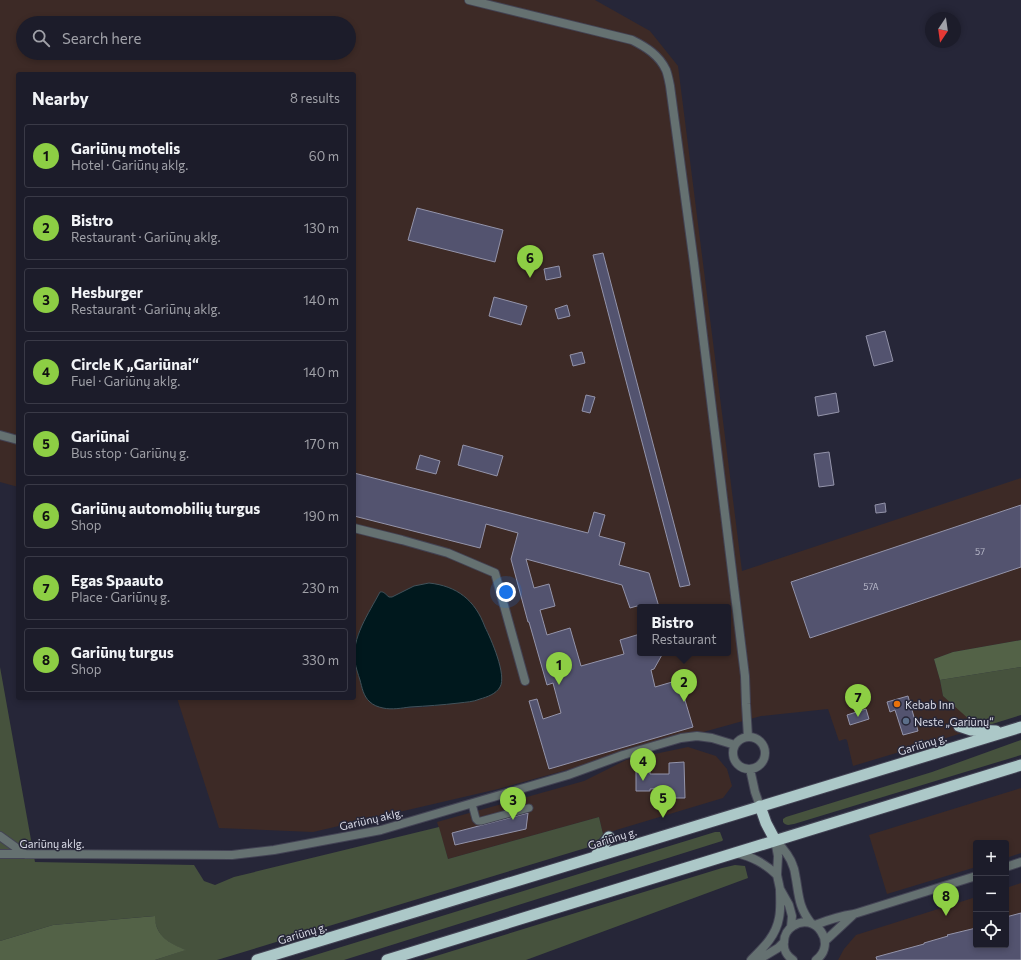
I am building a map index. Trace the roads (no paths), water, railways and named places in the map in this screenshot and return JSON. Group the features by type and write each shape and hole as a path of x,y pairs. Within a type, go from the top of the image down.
{"highway":[{"path":"959,726 971,730 1009,731"},
{"name":"Gariūnų g.","path":"257,960 1021,727"},
{"path":"387,960 1021,766"},
{"path":"760,806 766,823 776,840"},
{"path":"595,857 609,837"}],"street":[{"path":"469,0 632,40 646,47 657,56 666,69 670,86 696,278 745,676 748,737"},
{"path":"0,435 16,439"},
{"path":"356,528 448,553 496,573 526,680"},
{"name":"Gariūnų aklg.","path":"0,854 232,855 274,850 381,830 568,775 623,755 681,738 697,736 712,738 735,745"},
{"path":"748,737 754,738 762,743 765,753 765,758 759,766 750,769 741,767 737,764 734,760 733,750 738,741 748,737"},
{"path":"750,769 760,806"},
{"path":"0,836 26,854"},
{"path":"751,960 771,938 777,928 780,918 780,889 777,875 778,856 776,840"},
{"path":"776,840 786,851 794,867 800,902 805,915 821,930 824,935 825,947 823,953 816,960"},
{"path":"736,853 749,856 760,861 777,875"},
{"path":"1009,866 1021,862"},
{"path":"790,927 797,923 804,922 813,924 854,914 973,877"},
{"path":"780,889 789,905 792,916 790,927 784,942 784,948 789,960"},
{"path":"825,941 854,914"},
{"path":"758,960 778,948 784,942"}],"lane":[{"path":"472,804 476,819 478,821 529,808"}],"place":[{"name":"Gariūnų automobilių turgus","path":"530,278"},
{"name":"Gariūnų motelis","path":"559,685"},
{"name":"Bistro","path":"684,702"},
{"name":"Kebab Inn","path":"897,704"},
{"name":"Egas Spaauto","path":"858,717"},
{"name":"Neste „Gariūnų“","path":"906,721"},
{"name":"Circle K „Gariūnai“","path":"643,781"},
{"name":"Gariūnai","path":"663,818"},
{"name":"Hesburger","path":"513,820"},
{"name":"Gariūnų turgus","path":"946,916"}]}
